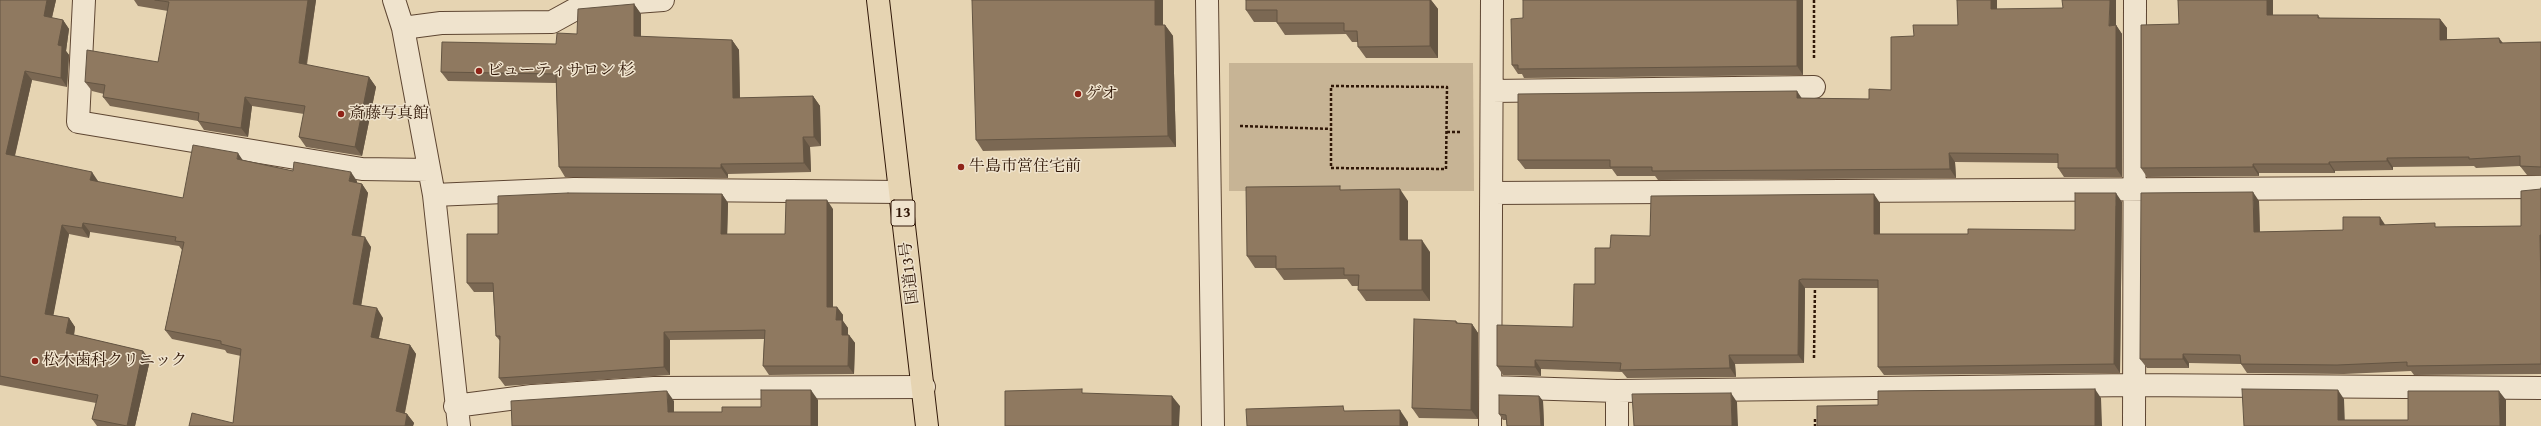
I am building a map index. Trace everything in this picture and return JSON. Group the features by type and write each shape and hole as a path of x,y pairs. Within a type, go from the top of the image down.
{"highway":[{"name":"国道13号","path":"878,0 924,387 927,426"}],"street":[{"path":"84,0 78,122 362,169 429,170"},
{"path":"394,0 403,28 434,195 457,416 532,396 654,388 924,387"},
{"path":"403,28 441,23 552,22 581,6 662,0"},
{"path":"1207,0 1213,426"},
{"path":"1490,426 1492,0"},
{"path":"2134,426 2135,0"},
{"path":"1492,91 1814,87"},
{"path":"1492,193 2134,188 2541,187"},
{"path":"434,195 574,189 900,192"},
{"path":"1490,387 1617,391 2134,385 2541,388"},
{"path":"1617,391 1617,426"}],"path":[{"path":"1331,86 1447,87 1446,169 1331,168 1332,129 1331,86"},
{"path":"1209,125 1332,129"}],"shaded area":[{"path":"1229,63 1473,63 1474,191 1229,191"}],"building":[{"path":"0,0 47,0 44,16 63,20 58,45 62,46 61,78 25,71 6,154 92,172 90,180 183,198 193,145 238,153 237,159 293,171 294,162 351,172 349,181 362,184 352,235 365,237 353,304 377,308 371,337 410,345 396,411 407,414 405,426 189,426 192,413 233,423 241,349 221,344 221,341 165,330 184,242 175,241 176,237 83,223 82,228 62,225 45,314 69,318 66,333 143,351 127,426 92,419 98,395 0,376"},
{"path":"155,0 308,0 299,63 369,77 355,147 299,137 305,106 245,97 241,128 198,121 199,113 103,97 105,85 85,82 87,50 158,62 169,2"},
{"name":"ゲオ","path":"972,0 1155,0 1155,25 1165,25 1168,136 976,140"},
{"path":"1246,0 1430,0 1430,46 1358,47 1357,31 1344,31 1344,23 1277,23 1277,10 1246,10"},
{"path":"1523,0 1797,0 1797,66 1518,69 1518,65 1512,65 1511,19 1523,18"},
{"path":"1957,0 1991,0 1991,9 2063,8 2062,0 2110,0 2109,26 2116,25 2116,168 2058,168 2058,154 1949,153 1950,169 1652,171 1652,167 1610,167 1610,160 1518,160 1518,94 1797,91 1797,98 1869,99 1869,89 1891,90 1891,37 1914,36 1913,25 1958,25"},
{"path":"2178,0 2267,0 2267,15 2318,15 2318,18 2440,19 2440,40 2499,38 2500,43 2541,42 2541,167 2520,166 2520,156 2469,159 2469,157 2387,158 2387,161 2329,162 2329,164 2253,164 2253,167 2141,168 2141,25 2179,24"},
{"path":"634,4 634,36 732,40 733,98 813,96 814,137 803,137 804,163 721,164 721,168 559,167 556,74 441,72 442,42 556,44 557,33 577,34 578,9"},
{"path":"1340,186 1340,190 1400,189 1400,240 1422,240 1422,290 1358,290 1359,275 1344,275 1344,268 1276,269 1276,256 1247,256 1246,187"},
{"path":"2541,189 2541,364 2407,366 2407,362 2337,365 2241,364 2240,355 2183,354 2183,359 2140,359 2141,193 2253,192 2254,232 2343,230 2343,217 2380,217 2380,225 2435,223 2435,227 2521,226 2521,191"},
{"path":"568,193 722,194 721,234 785,234 786,200 827,200 827,307 837,307 836,320 842,320 842,335 849,335 848,366 763,366 765,330 664,332 664,367 499,378 500,336 496,336 493,283 467,283 467,234 498,234 498,196"},
{"path":"2075,193 2116,193 2114,364 1878,367 1878,280 1802,279 1799,280 1798,355 1729,355 1730,368 1620,370 1621,363 1535,360 1535,367 1497,366 1497,325 1573,327 1574,284 1595,284 1595,248 1610,248 1611,235 1650,236 1651,196 1874,194 1874,234 1968,234 1968,229 2075,230"},
{"path":"1414,319 1456,321 1456,323 1472,324 1471,410 1412,408"},
{"path":"1082,389 1082,393 1172,396 1172,426 1005,426 1005,391"},
{"path":"2095,389 2095,426 1817,426 1817,406 1878,405 1878,391"},
{"path":"2242,389 2338,390 2338,420 2408,420 2408,391 2499,391 2500,426 2244,426"},
{"path":"761,390 811,390 811,426 512,426 511,401 667,391 668,412 722,412 722,407 761,407"},
{"path":"1731,393 1732,426 1634,426 1632,394"},
{"path":"1499,395 1539,396 1541,426 1507,426 1506,415 1499,414"},
{"path":"1343,406 1344,411 1400,410 1400,426 1247,426 1246,409"}],"place":[{"name":"ビューティサロン 杉","path":"479,71"},
{"name":"ゲオ","path":"1078,94"},
{"name":"斎藤写真館","path":"341,114"},
{"name":"牛島市営住宅前","path":"961,167"},
{"name":"松木歯科クリニック","path":"35,361"}]}
